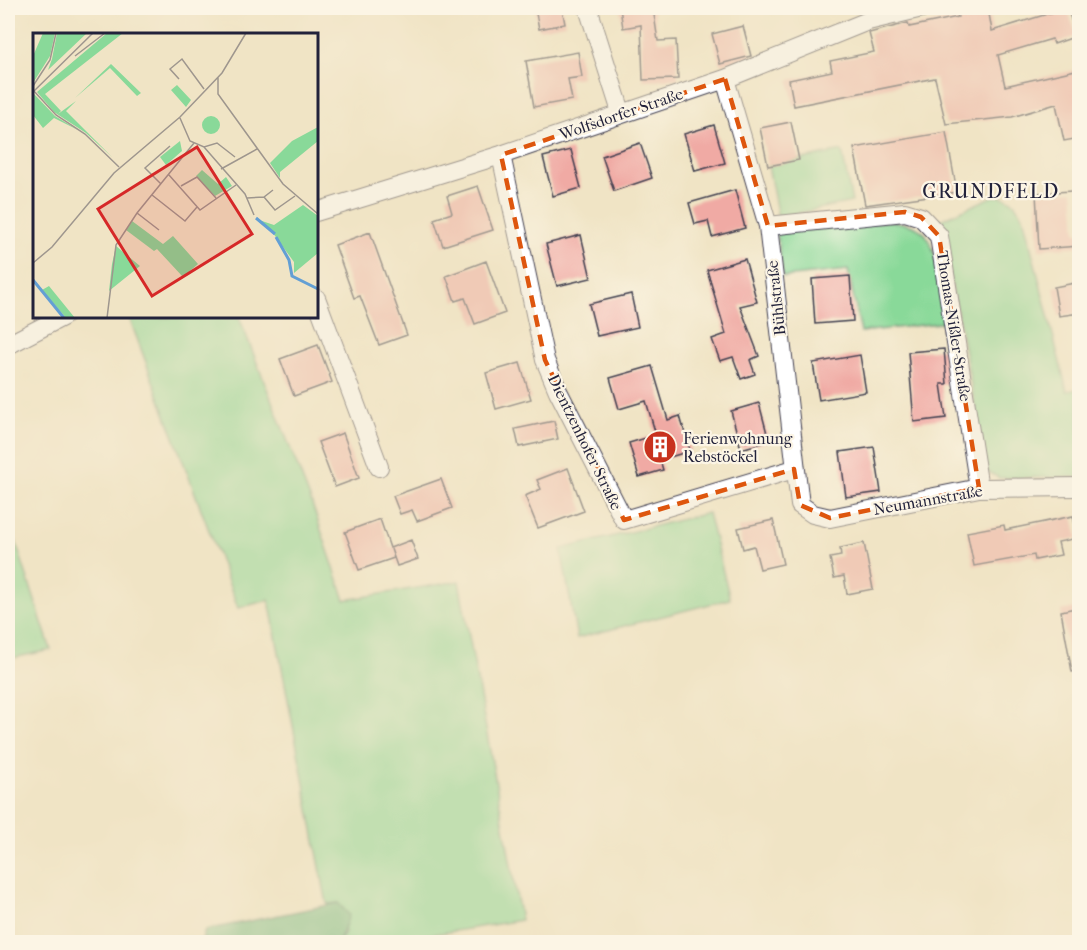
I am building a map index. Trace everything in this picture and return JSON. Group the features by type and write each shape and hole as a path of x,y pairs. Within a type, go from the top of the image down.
{"street":[{"path":"588,8 621,112"},
{"name":"Wolfsdorfer Straße","path":"318,211 501,155 621,112 724,79 868,21 922,8"},
{"name":"Bühlstraße","path":"724,79 768,226 794,469 800,505 813,514"},
{"name":"Dientzenhofer Straße","path":"501,155 545,360 558,391 624,520 794,469"},
{"name":"Thomas-Nißler-Straße","path":"768,226 905,212 921,217 939,236 980,488"},
{"path":"318,303 379,467"},
{"path":"8,345 60,318"},
{"name":"Neumannstraße","path":"813,514 830,518 980,488 1080,487"}],"highlighted area":[{"path":"725,79 768,226 905,212 921,217 939,236 979,488 830,518 800,505 794,469 624,520 545,360 501,155"}],"green space":[{"path":"842,151 852,202 778,217 768,166"},
{"path":"994,196 1004,197 1011,201 1023,216 1067,391 1079,389 1079,477 999,478 987,471 938,221"},
{"path":"890,221 917,228 930,242 937,264 947,322 861,332 848,270 783,277 777,233"},
{"path":"129,318 239,318 311,501 345,600 459,581 521,920 408,938 339,942 345,932 338,903 327,904 269,600 238,608"},
{"path":"708,513 730,599 577,638 561,549"},
{"path":"8,518 51,650 8,659"},
{"path":"338,903 349,915 339,942 201,942 205,930"}],"building":[{"path":"535,8 562,8 565,24 539,29"},
{"path":"620,8 653,8 658,41 676,40 678,79 643,80 641,25 623,28"},
{"path":"956,8 988,8 992,31 1067,8 1077,36 1054,44 1052,39 998,55 1005,86 1080,69 1080,138 1064,141 1056,104 1012,117 946,124 935,78 794,106 789,80 832,71 830,61 874,52 869,33 908,23 909,27 958,17"},
{"path":"743,26 751,56 720,64 712,34"},
{"path":"578,52 582,77 568,79 572,100 534,107 526,61"},
{"path":"791,122 799,160 768,166 760,128"},
{"path":"714,125 725,163 695,171 684,134"},
{"path":"946,132 957,192 865,205 854,148"},
{"path":"640,143 652,178 614,191 602,156"},
{"path":"571,150 581,188 553,196 543,157"},
{"path":"478,186 493,230 443,246 434,219 452,213 447,196"},
{"path":"735,190 745,228 712,237 708,221 695,224 689,203"},
{"path":"1073,191 1076,233 1080,233 1080,246 1039,249 1036,193"},
{"path":"370,232 407,335 379,345 360,296 354,298 335,245"},
{"path":"581,235 591,278 557,286 546,244"},
{"path":"745,259 757,302 740,306 759,356 750,360 755,374 741,379 733,357 720,361 712,339 726,334 707,270"},
{"path":"486,261 505,313 475,324 465,298 455,301 446,276"},
{"path":"850,276 853,321 815,324 812,279"},
{"path":"1080,282 1080,313 1059,316 1054,287"},
{"path":"631,294 638,327 597,336 589,304"},
{"path":"318,345 332,382 294,396 280,359"},
{"path":"944,349 947,384 941,384 946,418 914,422 908,352"},
{"path":"860,355 866,392 819,400 813,363"},
{"path":"520,363 531,399 496,409 486,373"},
{"path":"652,366 668,420 680,416 690,451 660,460 663,470 639,477 629,443 656,435 646,401 619,409 610,378"},
{"path":"759,403 769,441 741,449 731,411"},
{"path":"554,421 558,439 519,447 515,429"},
{"path":"343,433 359,478 335,487 318,442"},
{"path":"874,447 881,492 846,497 840,452"},
{"path":"568,468 584,511 538,528 525,496 541,489 537,480"},
{"path":"441,479 452,508 417,521 412,510 400,514 393,496"},
{"path":"1073,516 1078,538 1058,542 1061,555 1035,560 1034,555 974,566 967,532 1004,525 1005,530"},
{"path":"380,519 390,548 411,540 418,559 397,566 391,549 394,558 359,570 345,532"},
{"path":"773,520 783,564 760,569 754,546 743,549 738,528"},
{"path":"864,543 873,589 847,594 844,576 834,578 830,558 841,556 840,548"},
{"path":"1080,607 1080,671 1072,672 1061,611"}],"place":[{"name":"Ferienwohnung Rebstöckel","path":"660,447"}],"district":[{"name":"GRUNDFELD","path":"991,191"}]}
